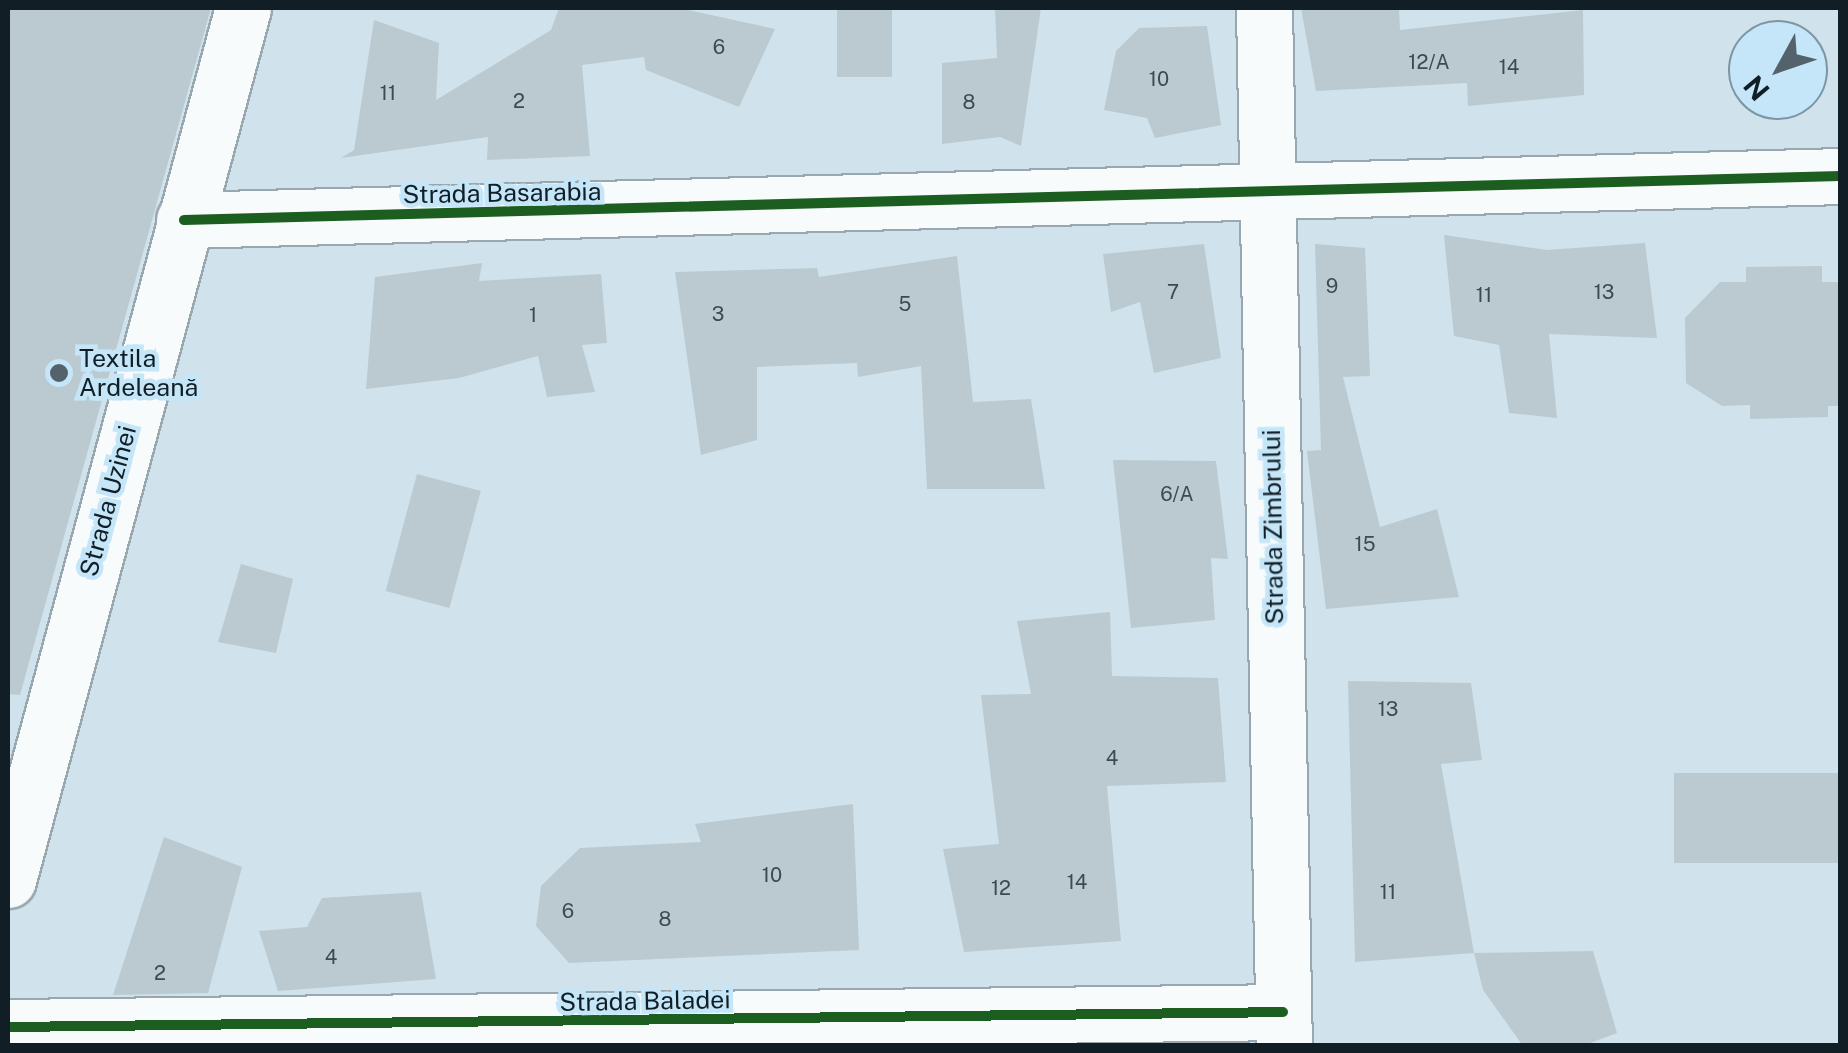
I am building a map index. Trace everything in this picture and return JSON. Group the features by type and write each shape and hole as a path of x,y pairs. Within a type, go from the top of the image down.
{"street":[{"name":"Strada Uzinei","path":"8,880 242,8"},
{"name":"Strada Zimbrului","path":"1264,8 1283,1029"},
{"name":"Strada Basarabia","path":"184,220 1266,196 1840,176"},
{"name":"Strada Baladei","path":"8,1028 1283,1029"}],"building":[{"name":"Textila Ardeleană","path":"8,8 211,8 20,695 8,694"},
{"path":"559,8 679,8 775,29 739,107 646,70 644,57 582,65 590,156 487,160 488,137 341,158 354,150 374,20 439,43 436,100 551,30"},
{"path":"837,8 892,8 892,77 837,77"},
{"path":"995,8 1041,8 1021,146 1000,137 942,144 942,63 997,58"},
{"path":"1301,8 1399,8 1400,30 1583,10 1584,95 1468,106 1467,83 1316,91"},
{"path":"1207,26 1221,125 1155,138 1147,118 1104,110 1116,51 1139,28"},
{"path":"1444,235 1547,250 1645,243 1657,338 1549,334 1557,418 1509,413 1499,345 1454,336"},
{"path":"1204,244 1221,358 1154,373 1140,302 1111,312 1103,254"},
{"path":"1315,244 1365,248 1370,376 1343,377 1380,527 1437,509 1459,597 1326,609 1307,451 1321,450"},
{"path":"957,256 973,402 1031,399 1045,489 927,489 921,366 858,377 857,363 757,367 757,440 701,455 675,272 817,268 819,277"},
{"path":"482,263 479,281 601,274 607,343 582,345 595,392 547,397 538,356 459,378 366,389 375,277"},
{"path":"1822,266 1822,282 1840,282 1840,406 1828,406 1828,417 1750,419 1750,405 1722,406 1686,383 1685,318 1720,282 1746,282 1746,267"},
{"path":"1113,460 1216,461 1228,559 1211,558 1215,620 1131,628"},
{"path":"417,474 481,491 449,608 386,591"},
{"path":"241,564 293,579 276,653 218,642"},
{"path":"1110,612 1112,676 1218,678 1226,782 1107,786 1121,941 964,952 943,849 999,844 981,695 1031,694 1017,621"},
{"path":"1348,681 1471,683 1482,760 1441,764 1474,953 1355,962"},
{"path":"1674,773 1840,773 1840,863 1674,863"},
{"path":"853,804 859,950 569,963 536,926 541,886 580,848 701,842 695,824"},
{"path":"164,837 242,867 208,993 113,995"},
{"path":"421,892 436,979 278,991 259,931 307,927 322,898"},
{"path":"1593,951 1617,1033 1582,1046 1523,1046 1483,990 1474,953"}],"cycle path":[{"path":"184,220 1840,176"},
{"path":"8,1027 1283,1012"}],"place":[{"name":"Textila Ardeleană","path":"59,373"}]}
